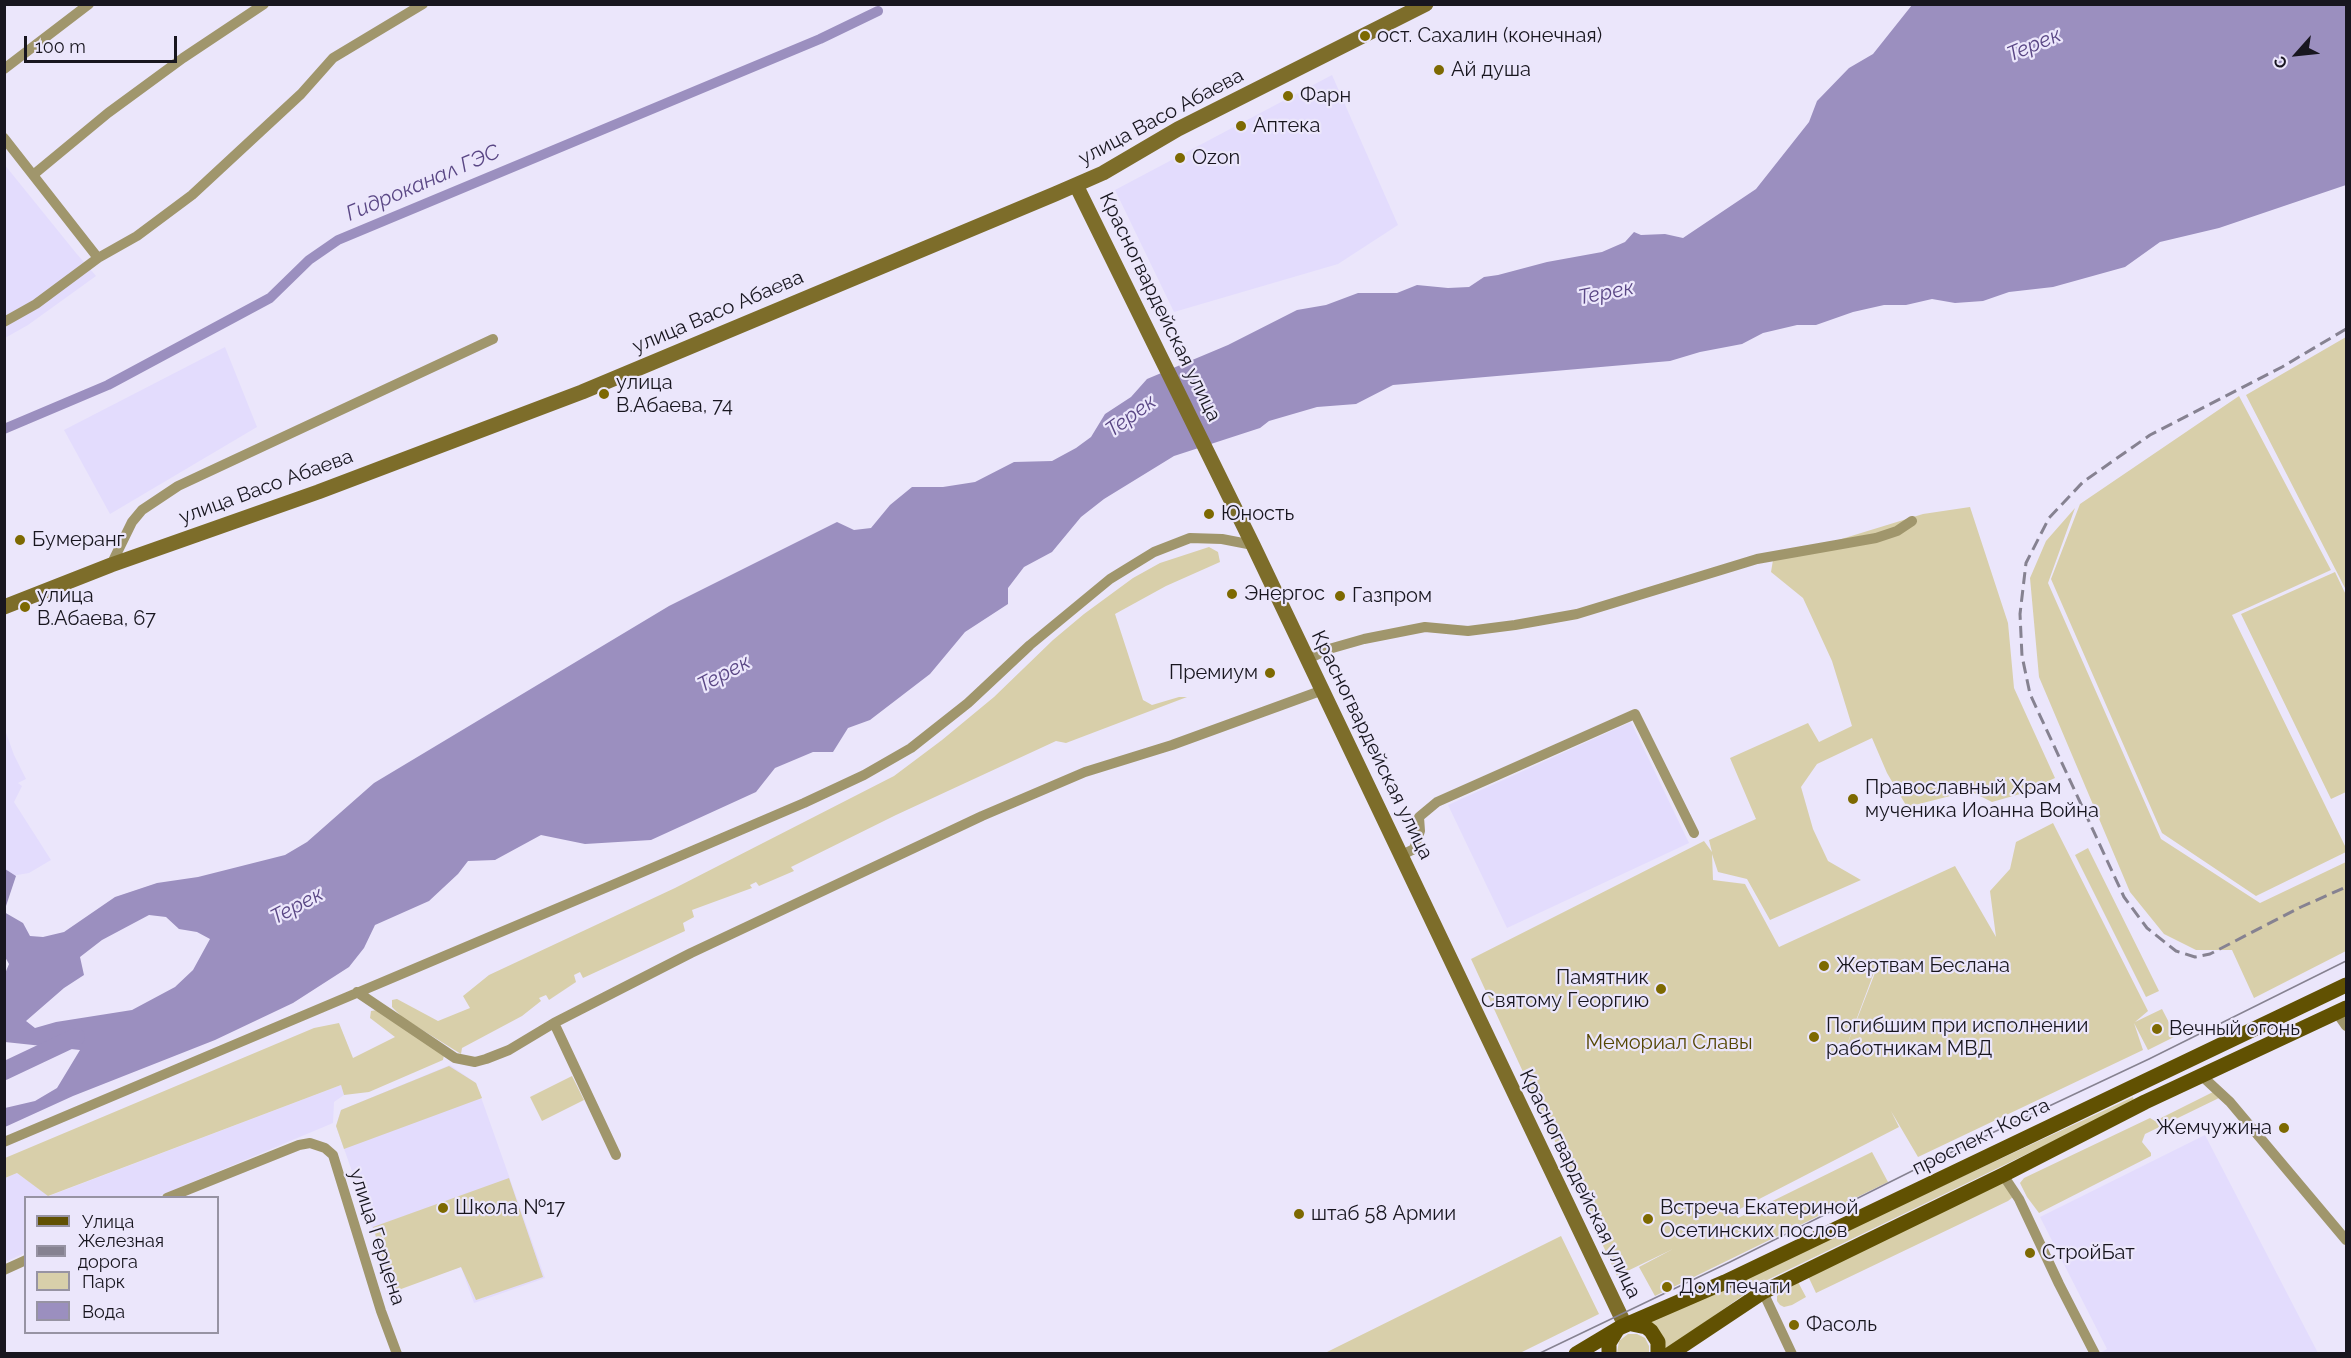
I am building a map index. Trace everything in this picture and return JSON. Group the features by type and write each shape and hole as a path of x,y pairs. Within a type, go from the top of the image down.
{"main road":[{"name":"улица Васо Абаева","path":"4,607 111,565 328,488 582,392 1076,185 1103,173 1178,129 1426,4"},
{"name":"Красногвардейская улица","path":"1076,185 1222,479 1625,1326"},
{"name":"проспект Коста","path":"1576,1353 1625,1326 1736,1277 2346,985"},
{"path":"1670,1353 1763,1292 2003,1175 2145,1102 2203,1077 2342,1010"},
{"path":"2171,1068 2180,1087"},
{"path":"1609,1353 1609,1343 1625,1326 1646,1327 1651,1331 1658,1342 1658,1353"}],"street":[{"path":"4,69 89,4"},
{"path":"33,175 108,113 183,58 264,4"},
{"path":"4,322 36,304 98,258 137,236 192,195 301,94 333,58 416,6"},
{"path":"4,138 98,258"},
{"path":"111,565 132,522 142,510 178,486 493,339"},
{"path":"1308,659 1364,639 1425,627 1468,631 1577,614 1757,558 1876,538 1898,531 1912,521"},
{"path":"4,1142 662,864 864,775 911,748 968,703 1030,645 1110,579 1154,552 1190,538 1222,539 1253,545"},
{"path":"357,992 456,1058 465,1061 486,1059 509,1050 554,1023 691,953 1013,802 1085,772 1172,746 1323,690"},
{"path":"1402,855 1414,849 1420,831 1419,817 1437,802 1635,714 1694,833"},
{"path":"2342,1010 2346,1026"},
{"path":"554,1023 616,1155"},
{"path":"2203,1077 2230,1102 2346,1240"},
{"name":"улица Герцена","path":"170,1196 299,1145 310,1143 325,1148 333,1155 381,1311 397,1353"},
{"path":"2003,1175 2019,1199 2095,1353"},
{"path":"4,1270 24,1261"},
{"path":"1763,1292 1792,1353"}],"shaded area":[{"path":"1332,75 1398,225 1338,264 1174,312 1115,190"},
{"path":"4,164 96,276 28,325 5,338"},
{"path":"225,347 257,427 110,514 64,430"},
{"path":"1631,722 1689,843 1507,928 1448,805"},
{"path":"4,727 26,779 18,783 22,786 14,802 51,860 29,873 5,877"},
{"name":"Школа №17","path":"450,1065 476,1083 545,1278 474,1303 461,1267 394,1290 336,1126 341,1110"},
{"path":"341,1085 344,1095 334,1102 333,1123 159,1196 49,1196"},
{"path":"2205,1135 2318,1353 2100,1353 2107,1349 2040,1217"},
{"path":"17,1173 49,1196 24,1196 24,1253 5,1262 5,1178"}],"green space":[{"path":"2346,337 2346,590 2246,395"},
{"path":"2239,396 2331,570 2232,615 2346,848 2346,852 2256,896 2162,833 2051,579 2080,504"},
{"name":"Мемориал Славы","path":"1970,507 2008,623 2014,688 2055,778 2020,794 1992,802 1970,791 1907,807 1887,773 1872,738 1817,764 1801,787 1813,829 1828,861 1861,880 1770,920 1747,879 1718,872 1712,854 1713,880 1745,884 1779,947 1955,866 1996,937 1990,891 2010,869 2016,842 2053,823 2148,1011 2135,1022 2162,1009 2176,1036 2148,1050 2134,1023 2143,1050 1918,1157 1891,1111 1899,1127 1734,1212 1738,1218 1872,1152 1888,1182 1655,1296 1639,1267 1673,1249 1617,1276 1471,959 1704,841 1712,852 1709,840 1756,819 1730,758 1808,723 1819,742 1852,726 1832,661 1803,598 1771,572 1773,560 1923,514","holes":["1879,959 1885,962 1880,960 1842,1058"]},
{"path":"2075,508 2048,583 2161,839 2260,903 2346,862 2346,951 2254,998 2232,950 2196,950 2164,934 2130,892 2039,677 2030,578 2046,541"},
{"path":"1209,547 1218,552 1220,562 1166,586 1115,614 1143,700 1152,705 1187,697 1066,743 1056,741 896,815 791,867 794,871 759,886 756,882 750,885 752,888 692,910 694,917 683,923 685,931 583,978 580,972 574,975 576,982 549,1000 546,995 539,998 541,1001 522,1016 462,1048 461,1054 403,1018 392,1007 392,1000 397,999 438,1021 470,1008 463,996 489,975 675,888 894,776 994,697 1053,640 1084,614 1133,578 1160,563"},
{"path":"2335,572 2346,595 2346,792 2331,799 2241,614"},
{"path":"2088,848 2159,991 2146,997 2075,855"},
{"path":"377,1010 444,1055 443,1060 369,1092 344,1095 341,1085 48,1196 17,1173 5,1178 5,1158 314,1028 339,1023 353,1058 395,1037 370,1018 371,1011"},
{"path":"449,1066 476,1083 482,1098 344,1149 336,1126 341,1110"},
{"path":"572,1076 584,1100 542,1121 530,1097"},
{"path":"2213,1092 2219,1098 2145,1134 2142,1142 2151,1156 2039,1213 2027,1197 2020,1183 2024,1178 2150,1118 2155,1121"},
{"path":"2133,1097 2134,1102 1759,1284 1663,1352 1648,1323"},
{"path":"509,1178 543,1277 476,1300 461,1267 393,1292 373,1227"},
{"path":"2004,1182 2013,1197 2008,1201 1816,1293 1808,1276"},
{"path":"1561,1236 1599,1314 1520,1353 1325,1353"},
{"path":"1798,1282 1806,1297 1792,1305 1784,1307 1780,1305 1777,1296"},
{"path":"1628,1334 1637,1334 1645,1338 1649,1346 1649,1353 1617,1353 1619,1341"}],"water":[{"path":"1912,5 2346,5 2346,185 2219,228 2160,242 2125,267 2053,287 2009,292 1983,301 1955,303 1932,299 1906,305 1884,305 1853,312 1816,325 1797,325 1763,333 1742,344 1700,352 1670,361 1393,385 1356,404 1317,407 1269,421 1260,428 1174,456 1104,499 1081,517 1052,552 1024,567 1008,588 1008,604 965,632 930,674 870,720 848,728 833,752 813,752 775,768 756,792 651,840 585,844 541,835 495,860 468,861 458,874 429,901 375,925 364,948 349,967 293,1003 215,1040 73,1096 5,1127 5,1108 35,1101 57,1088 80,1050 5,1042 4,976 9,964 5,957 4,912 23,923 30,936 43,937 64,932 115,897 157,883 198,877 285,855 307,842 374,783 669,606 837,522 854,530 871,528 890,505 912,487 943,487 975,482 1014,462 1052,461 1091,437 1105,414 1131,397 1147,379 1228,345 1297,310 1326,305 1358,293 1397,293 1417,285 1448,288 1469,287 1484,277 1602,252 1625,242 1634,232 1641,235 1665,234 1683,238 1756,189 1809,122 1817,101 1849,68 1873,54","holes":["149,915 166,917 179,929 197,932 210,939 193,970 175,987 132,1010 56,1022 35,1028 26,1021 64,988 84,975 80,957 102,940"]},
{"path":"5,869 16,876 5,909"}],"waterway":[{"name":"Гидроканал ГЭС","path":"4,429 108,385 270,298 309,260 338,240 820,39 878,11"},
{"name":"Терек","path":"4,1071 76,1037"}],"tram line":[{"path":"1538,1354 1730,1262 1924,1165 2149,1059 2346,961"}],"railway":[{"path":"2346,329 2282,367 2150,435 2083,482 2049,518 2026,563 2020,614 2022,656 2030,694 2124,897 2147,928 2176,951 2195,957 2210,954 2301,907 2346,887"}],"place":[{"name":"ост. Сахалин (конечная)","path":"1365,36"},
{"name":"Ай душа","path":"1439,70"},
{"name":"Фарн","path":"1288,96"},
{"name":"Аптека","path":"1241,126"},
{"name":"Ozon","path":"1180,158"},
{"name":"улица В.Абаева, 74","path":"604,394"},
{"name":"Юность","path":"1209,514"},
{"name":"Бумеранг","path":"20,540"},
{"name":"Энергос","path":"1232,594"},
{"name":"Газпром","path":"1340,596"},
{"name":"улица В.Абаева, 67","path":"25,607"},
{"name":"Премиум","path":"1270,673"},
{"name":"Православный Храм мученика Иоанна Война","path":"1853,799"},
{"name":"Жертвам Беслана","path":"1824,966"},
{"name":"Памятник Святому Георгию","path":"1661,989"},
{"name":"Вечный огонь","path":"2157,1029"},
{"name":"Погибшим при исполнении работникам МВД","path":"1814,1037"},
{"name":"Жемчужина","path":"2284,1128"},
{"name":"Школа №17","path":"443,1208"},
{"name":"штаб 58 Армии","path":"1299,1214"},
{"name":"Встреча Екатериной Осетинских послов","path":"1648,1219"},
{"name":"СтройБат","path":"2030,1253"},
{"name":"Дом печати","path":"1667,1287"},
{"name":"Фасоль","path":"1794,1325"}]}
